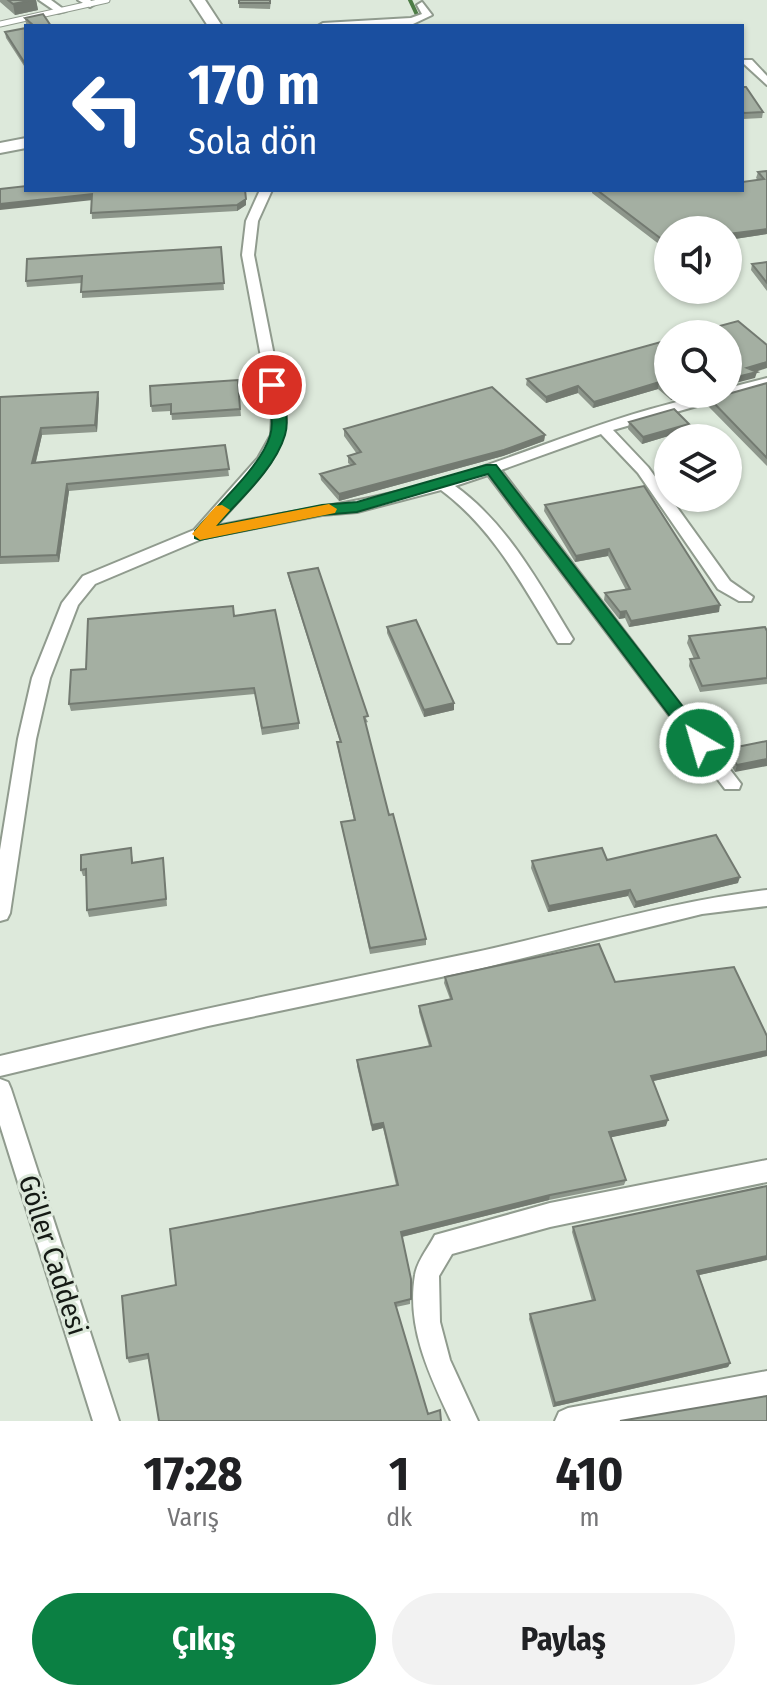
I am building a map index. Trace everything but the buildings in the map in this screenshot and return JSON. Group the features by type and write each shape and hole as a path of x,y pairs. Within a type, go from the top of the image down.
{"street":[{"path":"44,0 61,11"},
{"path":"198,0 214,24"},
{"path":"359,24 413,21 427,15 422,5"},
{"path":"745,63 764,57"},
{"path":"745,63 767,82"},
{"path":"0,148 24,143"},
{"path":"200,534 265,460 278,435 279,416 248,255 248,232 254,211 265,192"},
{"path":"742,388 767,382"},
{"path":"0,913 27,739 41,678 70,603 89,580 200,534 322,510 357,507 443,484 603,428 672,408"},
{"path":"603,428 643,470 724,585 745,597"},
{"path":"491,468 732,784"},
{"path":"443,484 461,496 479,515 522,572 564,639"},
{"path":"0,1066 208,1016 479,960 702,906 767,898"},
{"name":"Göller Caddesi","path":"0,1089 106,1421"},
{"path":"465,1421 438,1363 427,1322 427,1274 444,1244 550,1215 767,1171"},
{"path":"568,1421 767,1384"}],"lane":[{"path":"0,24 87,2 107,0"}],"waterway":[{"path":"410,0 418,17"}],"slow traffic":[{"path":"222,510 200,534 329,509"}],"route":[{"path":"272,385 279,416 278,435 265,460 200,534 322,510 357,507 459,480 491,468 700,743"}]}
